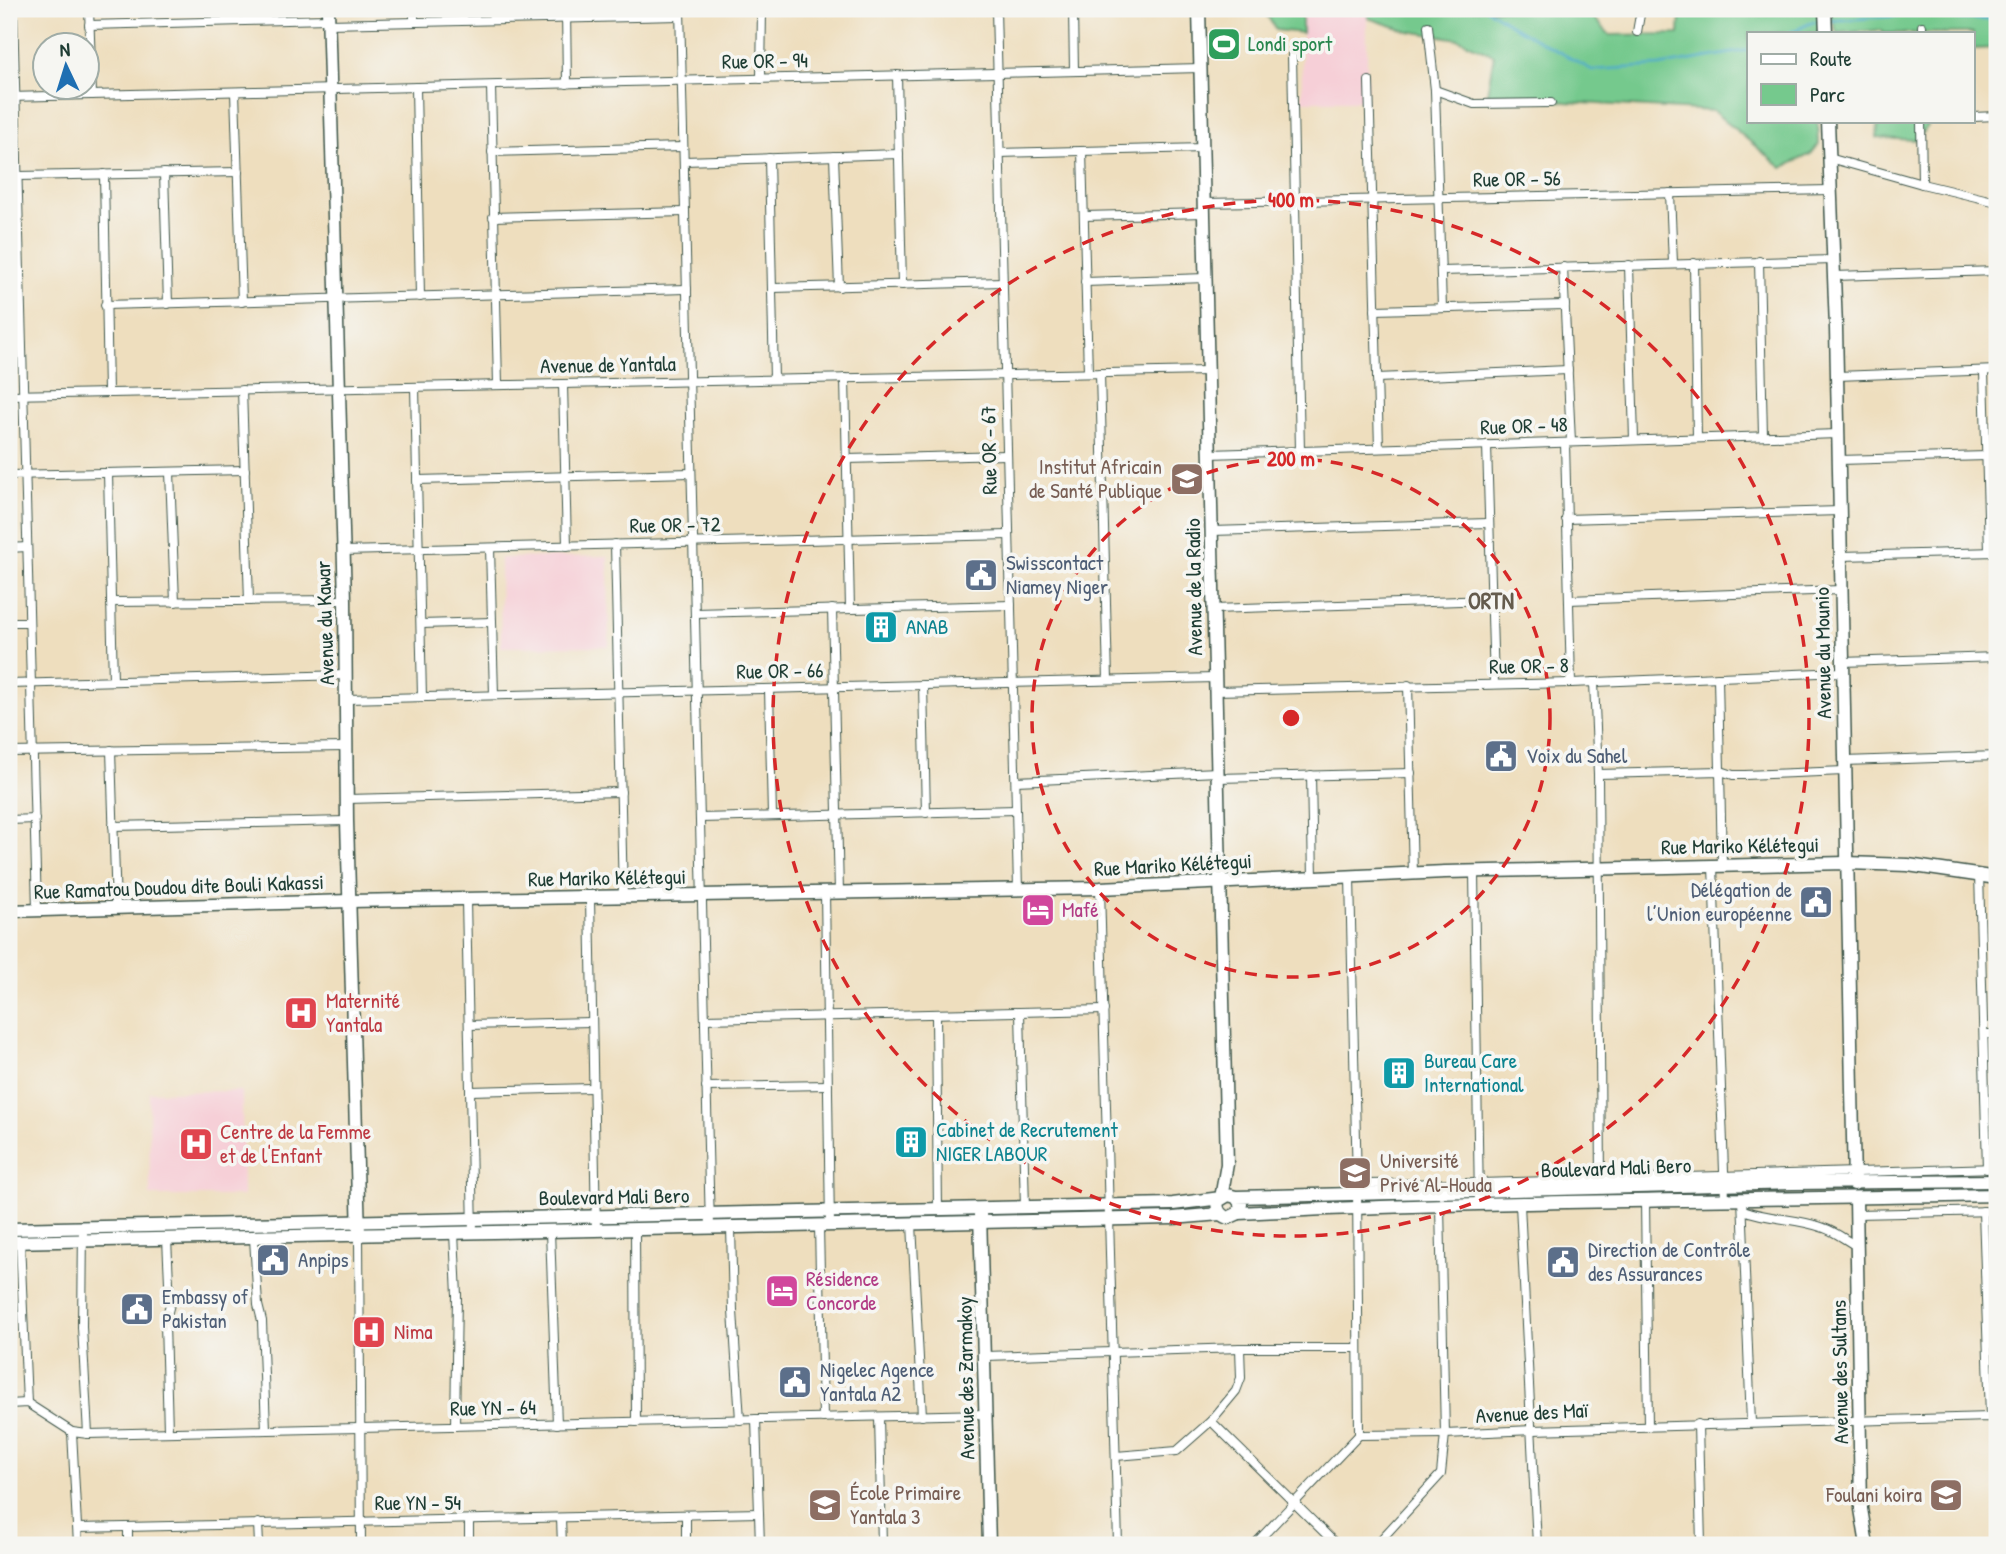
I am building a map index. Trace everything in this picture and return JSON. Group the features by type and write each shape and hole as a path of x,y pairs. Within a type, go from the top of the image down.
{"street":[{"path":"13,9 12,97 18,176 37,910"},
{"path":"89,9 89,32"},
{"path":"414,9 414,22"},
{"path":"492,9 493,20"},
{"path":"761,79 762,9 775,9"},
{"name":"Rue OR - 67","path":"996,9 1018,889"},
{"path":"1073,9 1074,71"},
{"name":"Avenue de la Radio","path":"1199,9 1222,883 1227,1164 1221,1198"},
{"path":"1637,32 1641,9"},
{"path":"1825,9 1826,32"},
{"path":"89,25 328,17 414,22 493,20 566,14 680,12 710,1228"},
{"path":"566,14 567,84"},
{"name":"Avenue du Kawar","path":"328,17 359,1229"},
{"path":"1428,26 1435,90 1442,308"},
{"path":"1292,55 1300,451"},
{"name":"Rue OR - 94","path":"102,95 1201,68"},
{"path":"897,75 902,285"},
{"path":"1369,81 1379,448"},
{"path":"491,86 498,385"},
{"path":"416,87 421,297"},
{"path":"1435,90 1485,106 1551,103"},
{"path":"235,92 242,302"},
{"name":"Rue OR - 94","path":"12,97 32,96"},
{"path":"1974,117 1997,116"},
{"name":"Avenue du Mounio","path":"1828,122 1837,376 1854,1179"},
{"path":"1921,122 1922,184"},
{"path":"492,152 683,148"},
{"path":"1000,153 1203,148"},
{"path":"1082,151 1088,373"},
{"path":"684,161 899,153"},
{"path":"834,156 839,287"},
{"path":"769,158 774,379"},
{"path":"1829,158 1997,202"},
{"path":"18,176 237,172"},
{"path":"164,173 168,304"},
{"path":"104,174 108,393"},
{"name":"Rue OR - 56","path":"1084,216 1295,201 1830,190"},
{"path":"1671,193 1673,263"},
{"path":"493,218 685,212"},
{"path":"1441,271 1834,260"},
{"path":"1759,261 1763,436"},
{"path":"1694,263 1697,438"},
{"path":"1629,264 1634,440"},
{"path":"1563,267 1568,370 1566,519 1570,683"},
{"path":"1834,276 1997,271"},
{"path":"1085,282 1206,278"},
{"path":"773,288 1003,282"},
{"path":"105,305 687,289"},
{"path":"9,303 20,302"},
{"path":"1375,310 1565,305"},
{"path":"1377,378 1568,370"},
{"path":"1837,376 1997,370"},
{"name":"Avenue de Yantala","path":"9,395 1209,371"},
{"path":"1841,556 1993,552 1984,371"},
{"path":"1100,373 1108,680"},
{"path":"845,378 850,609"},
{"path":"564,384 568,546"},
{"path":"415,387 422,697"},
{"path":"242,390 249,601"},
{"name":"Rue OR - 48","path":"1210,454 1838,434"},
{"path":"1488,445 1494,684"},
{"path":"847,459 1007,455"},
{"path":"1839,460 1987,456"},
{"path":"9,475 245,470"},
{"path":"170,472 175,602"},
{"path":"108,473 113,681"},
{"path":"417,480 691,473"},
{"path":"1566,519 1840,511"},
{"path":"1212,531 1489,523"},
{"name":"Rue OR - 72","path":"342,551 1009,535"},
{"path":"615,544 623,897"},
{"path":"9,548 27,547"},
{"path":"490,548 494,695"},
{"path":"1569,600 1841,590"},
{"path":"111,602 345,600"},
{"path":"1214,609 1491,600"},
{"path":"695,613 1011,605"},
{"path":"832,609 839,892"},
{"path":"9,622 29,622"},
{"path":"421,624 492,622"},
{"name":"Rue OR - 8","path":"1215,684 1570,683 1718,677 1997,656"},
{"path":"9,684 346,675"},
{"path":"1718,677 1721,771 1718,866 1725,1199"},
{"name":"Rue OR - 66","path":"347,699 1108,680 1215,684"},
{"path":"1594,682 1598,774 1601,1190"},
{"path":"923,685 926,813"},
{"path":"1408,685 1413,874"},
{"path":"769,689 772,816"},
{"path":"9,752 346,747"},
{"path":"111,750 116,908"},
{"path":"1598,774 1721,771 1739,775 1997,756"},
{"path":"1016,781 1411,773"},
{"path":"1311,775 1313,878"},
{"path":"347,799 621,792"},
{"path":"700,818 1016,810"},
{"path":"9,820 35,819"},
{"path":"113,826 347,821"},
{"name":"Rue Mariko Kélétegui","path":"350,901 1100,888 1413,874 1846,863 1908,865 1979,873 1997,878"},
{"path":"1474,872 1479,1205"},
{"path":"1979,873 1987,1169"},
{"path":"1254,1545 1359,1435 1350,877"},
{"path":"1100,888 1118,1545"},
{"path":"823,1418 825,1226 830,1212 825,892"},
{"path":"590,898 596,1230"},
{"path":"466,900 473,1226"},
{"name":"Rue Ramatou Doudou dite Bouli Kakassi","path":"9,911 350,901"},
{"path":"705,1019 1104,1010"},
{"path":"1020,1012 1025,1221"},
{"path":"936,1014 939,1216"},
{"path":"469,1025 591,1022"},
{"path":"1984,1034 1997,1034"},
{"path":"706,1087 828,1086"},
{"path":"470,1091 592,1088"},
{"name":"Avenue de la Radio","path":"1227,1164 1236,1197"},
{"name":"Boulevard Mali Bero","path":"1854,1179 1997,1168"},
{"name":"Boulevard Mali Bero","path":"1236,1197 1357,1189 1479,1187 1601,1190 1724,1181 1997,1181"},
{"name":"Boulevard Mali Bero","path":"1239,1213 1357,1207 1520,1204 1601,1190 1645,1201 1725,1199 1743,1204 1997,1195"},
{"path":"1228,1195 1236,1197 1241,1204 1239,1213 1228,1218 1220,1214 1217,1208 1221,1198 1228,1195"},
{"name":"Boulevard Mali Bero","path":"9,1229 167,1239 254,1238 359,1229 454,1233 473,1226 550,1231 912,1224 981,1209 1173,1204 1221,1198"},
{"name":"Avenue des Sultans","path":"1856,1198 1861,1509 1867,1545"},
{"path":"1645,1201 1648,1426"},
{"path":"1520,1204 1537,1545"},
{"path":"1743,1204 1758,1216 1788,1219 1826,1228 1857,1248"},
{"path":"1743,1204 1751,1423"},
{"path":"1376,1545 1441,1474 1445,1434 1440,1206"},
{"name":"Avenue des Zarmakoy","path":"981,1209 989,1545"},
{"path":"1983,1211 1993,1330 1990,1417 1997,1423"},
{"path":"1857,1214 1997,1211"},
{"name":"Boulevard Mali Bero","path":"15,1241 83,1235 473,1226 596,1216 830,1212 939,1216 980,1223 1220,1214"},
{"path":"912,1224 922,1416"},
{"path":"731,1227 740,1420"},
{"path":"359,1229 361,1545"},
{"path":"635,1229 636,1422"},
{"path":"550,1231 557,1424"},
{"path":"454,1233 457,1294 456,1426"},
{"path":"83,1235 82,1326 89,1434"},
{"path":"254,1238 258,1305 262,1321 266,1430"},
{"path":"167,1239 170,1304 165,1323 168,1431"},
{"path":"9,1404 27,1403 15,1241"},
{"path":"985,1356 1240,1348 1358,1348"},
{"path":"1116,1456 1177,1451 1211,1422 1240,1385 1240,1348"},
{"name":"Rue YN - 64","path":"27,1403 72,1432 89,1434 986,1414"},
{"path":"879,1417 882,1545"},
{"name":"Avenue des Maï","path":"1359,1435 1990,1417"},
{"path":"756,1419 760,1545"},
{"path":"1211,1422 1337,1545"},
{"path":"1698,1424 1701,1545"},
{"path":"72,1432 78,1545"},
{"name":"Rue YN - 54","path":"78,1528 759,1513"},
{"path":"686,1515 686,1545"},
{"path":"561,1518 562,1545"},
{"path":"469,1520 469,1545"},
{"path":"258,1523 259,1545"},
{"path":"128,1527 128,1545"}],"shaded area":[{"path":"1302,9 1367,9 1367,101 1302,101"},
{"path":"608,556 609,646 501,647 500,558"},
{"name":"Centre de la Femme et de l'Enfant","path":"242,1091 243,1196 150,1196 149,1092"}],"green space":[{"path":"1260,9 1302,9 1302,33 1276,30 1265,12"},
{"path":"1368,9 1589,9 1610,35 1679,34 1680,17 1694,9 1819,9 1819,32 1747,32 1747,122 1818,122 1819,144 1811,154 1782,168 1713,111 1547,99 1486,99 1494,55 1459,39 1408,31 1368,18"},
{"path":"1828,9 1997,9 1997,48 1974,49 1974,32 1837,32"},
{"path":"1878,122 1928,122 1928,126 1916,140 1877,138"}],"waterway":[{"path":"1487,9 1592,70 1659,66 1747,50"},
{"path":"1949,9 1953,12 1997,13"},
{"path":"1828,21 1953,12"},
{"path":"1791,32 1822,21"}],"place":[{"name":"Londi sport","path":"1224,44"},
{"name":"Institut Africain de Santé Publique","path":"1187,479"},
{"name":"Swisscontact Niamey Niger","path":"981,575"},
{"name":"ANAB","path":"881,627"},
{"name":"Voix du Sahel","path":"1501,756"},
{"name":"Délégation de l’Union européenne","path":"1816,902"},
{"name":"Mafé","path":"1038,910"},
{"name":"Maternité Yantala","path":"301,1013"},
{"name":"Bureau Care International","path":"1399,1073"},
{"name":"Cabinet de Recrutement NIGER LABOUR","path":"911,1142"},
{"name":"Centre de la Femme et de l'Enfant","path":"196,1144"},
{"name":"Université Privé Al-Houda","path":"1355,1173"},
{"name":"Anpips","path":"273,1260"},
{"name":"Direction de Contrôle des Assurances","path":"1563,1262"},
{"name":"Résidence Concorde","path":"782,1291"},
{"name":"Embassy of Pakistan","path":"137,1309"},
{"name":"Nima","path":"369,1332"},
{"name":"Nigelec Agence Yantala A2","path":"795,1382"},
{"name":"Foulani koira","path":"1946,1495"},
{"name":"École Primaire Yantala 3","path":"825,1505"}],"district":[{"name":"ORTN","path":"1491,601"}]}
